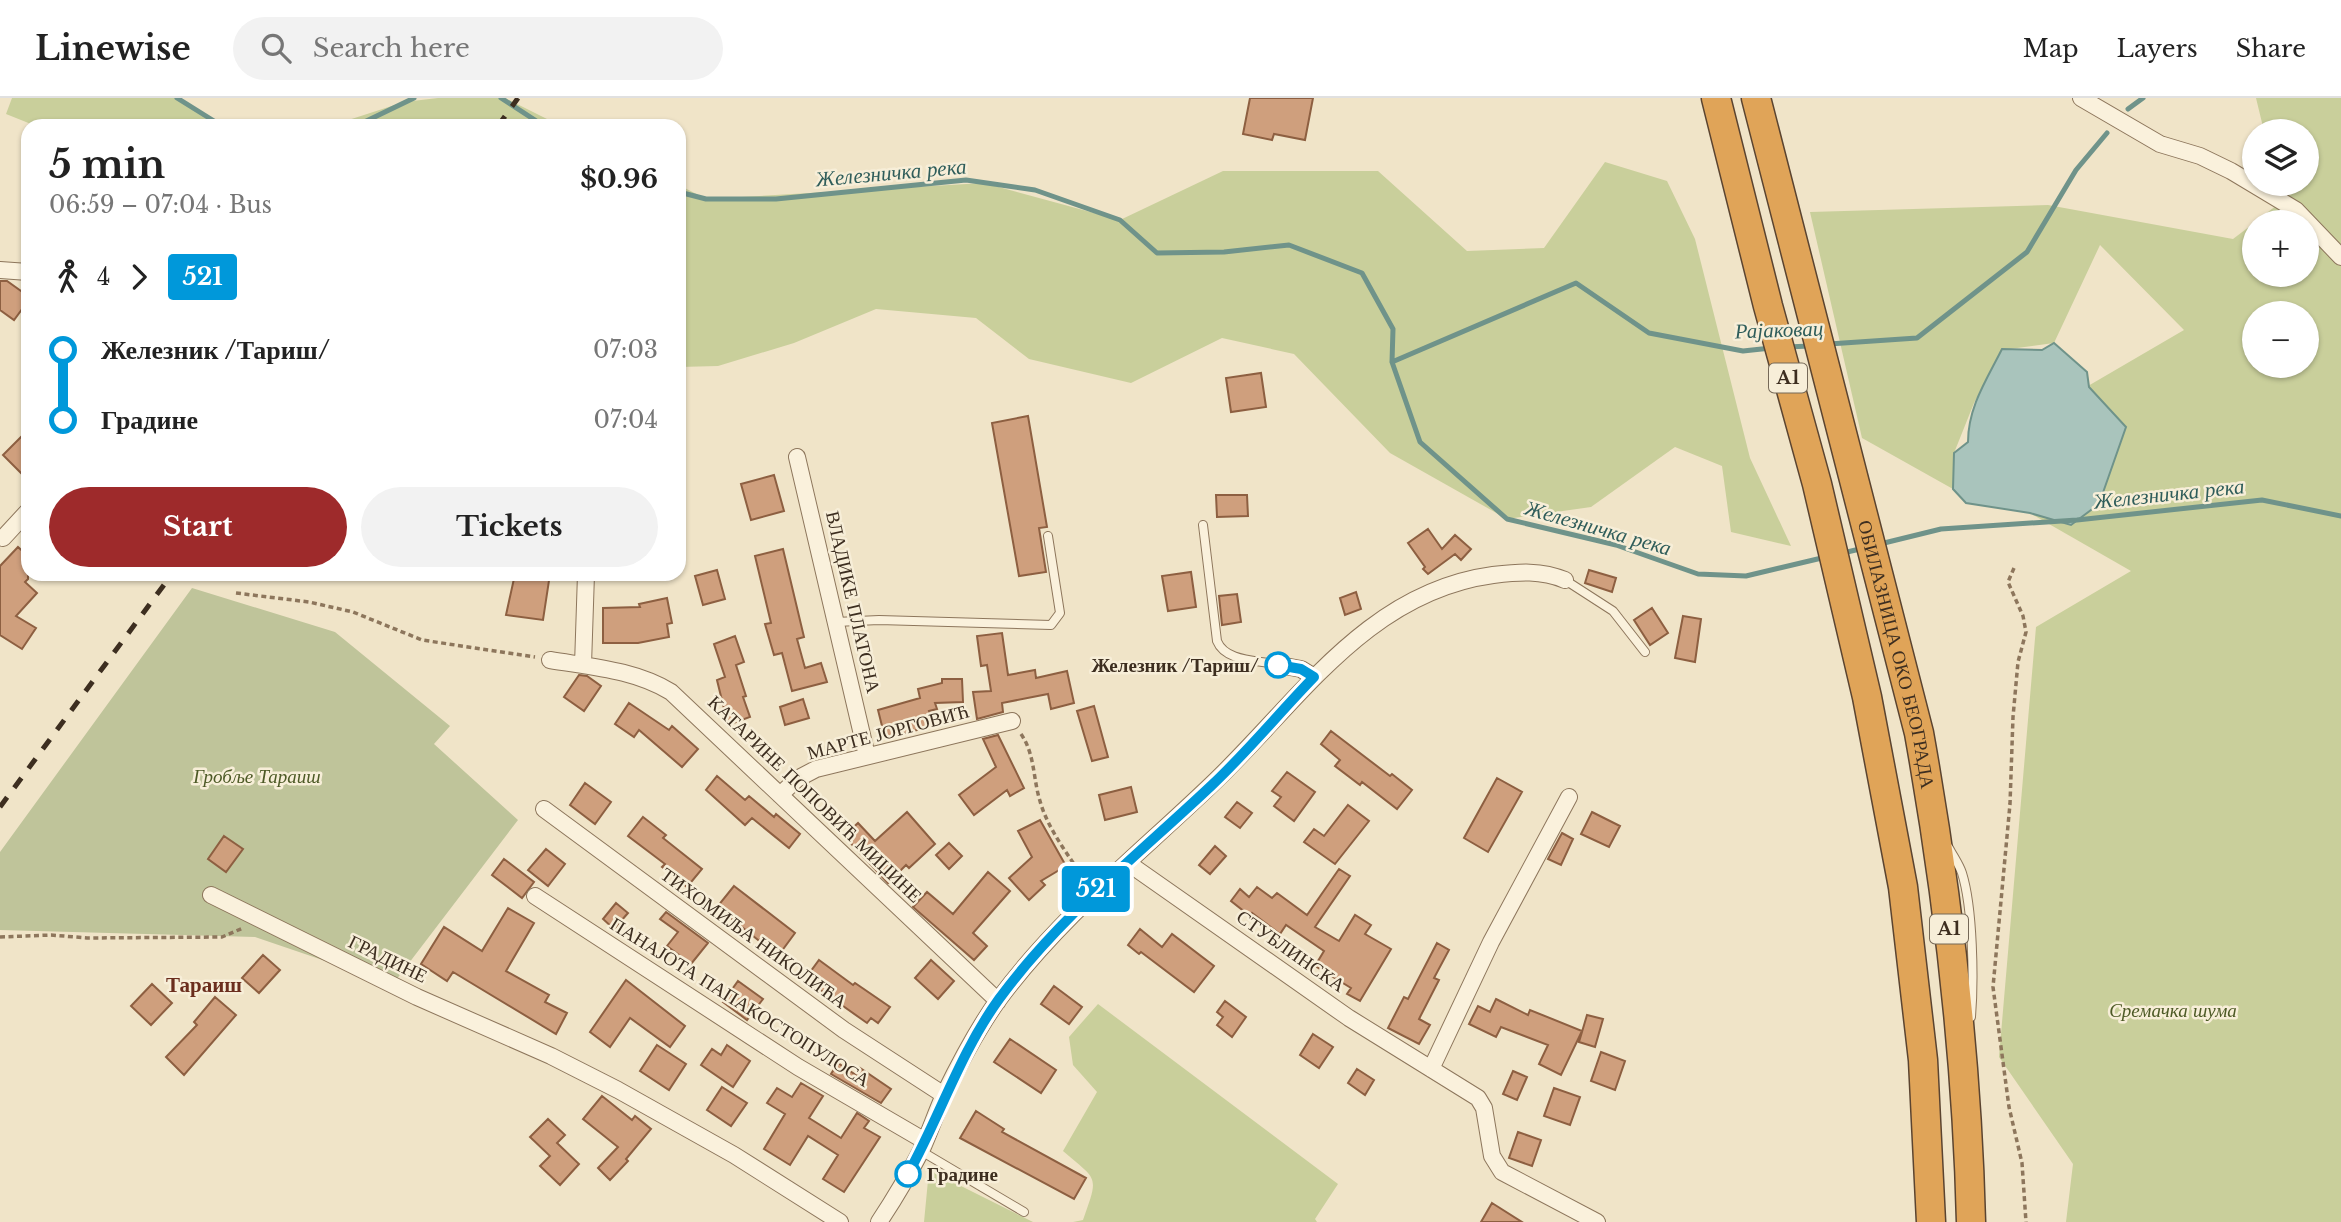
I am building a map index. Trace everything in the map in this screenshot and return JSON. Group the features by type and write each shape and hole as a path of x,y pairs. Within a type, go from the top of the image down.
{"highway":[{"name":"ОБИЛАЗНИЦА ОКО БЕОГРАДА","path":"1716,98 1768,306 1817,484 1859,657 1903,887 1923,1060 1931,1222"},
{"name":"ОБИЛАЗНИЦА ОКО БЕОГРАДА","path":"1756,98 1919,733 1936,828 1953,958 1974,1217"}],"street":[{"path":"2081,98 2160,144 2200,156 2231,171 2296,210 2341,257"},
{"path":"0,270 21,272"},
{"name":"ВЛАДИКЕ ПЛАТОНА","path":"797,457 867,755"},
{"path":"3,538 21,519"},
{"path":"879,1222 923,1146 944,1095 998,1001 1039,948 1093,892 1214,783 1314,677 1376,623 1422,596 1468,579 1516,572 1539,572 1565,580"},
{"path":"583,666 586,581"},
{"name":"КАТАРИНЕ ПОПОВИЋ МИЏИНЕ","path":"550,660 635,675 651,680 671,692 998,1001"},
{"path":"1274,664 1301,669 1314,677"},
{"name":"МАРТЕ ЈОРГОВИЋ","path":"780,795 797,779 816,769 1012,721"},
{"path":"1432,1069 1491,942 1569,797"},
{"name":"ТИХОМИЉА НИКОЛИЋА","path":"544,809 812,1007 944,1095"},
{"name":"СТУБЛИНСКА","path":"1128,863 1349,1018 1481,1101 1492,1156 1502,1171 1597,1222"},
{"name":"ГРАДИНЕ","path":"211,895 417,997 551,1056 618,1090 734,1155 839,1222"},
{"name":"ПАНАЈОТА ПАПАКОСТОПУЛОСА","path":"535,896 923,1146"}],"lane":[{"path":"1203,525 1220,650 1230,656 1274,664"},
{"path":"836,622 879,620 1051,625 1058,620 1060,613 1048,536"},
{"path":"1565,580 1613,611 1645,652"},
{"path":"923,1146 1024,1212"}],"path":[{"path":"2014,568 2008,582 2023,616 2026,632 2018,662 2010,804 1993,987 2009,1107 2022,1163 2026,1222"},
{"path":"236,593 309,601 353,612 422,640 550,660"},
{"path":"1012,721 1026,740 1033,761 1040,801 1050,825 1093,892"},
{"path":"0,937 222,937 261,920"}],"green space":[{"path":"12,98 178,98 211,119 21,120 6,114"},
{"path":"438,98 505,98 547,119 352,119 404,102"},
{"name":"Сремачка шума","path":"2256,98 2341,98 2341,1222 2066,1222 2073,1164 1999,1057 2036,627 2131,571 2030,513 2071,525 2126,427 2088,386 2184,330 2100,245 2054,343 2002,350 1974,403 1954,453 1953,489 1862,438 1810,212 2048,205 2233,239 2242,232 2242,287 2319,287 2319,210 2271,210 2281,202 2280,196 2319,196 2319,119 2261,119"},
{"path":"1605,162 1667,181 1695,239 1750,458 1791,546 1731,532 1722,466 1675,447 1591,507 1507,519 1390,453 1294,354 1222,338 1131,383 1029,359 976,318 876,309 794,343 718,366 686,367 686,189 706,199 984,183 1120,220 1223,171 1378,171 1467,251 1544,248"},
{"name":"Гробље Тараиш","path":"192,588 335,632 450,726 434,744 518,820 393,984 255,937 0,930 0,852"},
{"path":"1098,1004 1338,1184 1315,1219 1317,1222 1073,1222 1083,1220 1093,1186 1089,1174 1063,1151 1097,1092 1073,1065 1069,1037"},
{"path":"929,1170 1033,1222 924,1222"}],"water":[{"path":"2054,343 2087,372 2089,387 2126,427 2099,504 2071,525 2030,513 1966,503 1953,489 1954,453 1968,442 1975,405 2002,349 2042,350"}],"building":[{"path":"1250,98 1313,98 1305,140 1274,134 1272,140 1243,134"},
{"path":"0,281 7,281 21,291 21,310 14,320 0,310"},
{"path":"1261,373 1266,407 1231,412 1226,378"},
{"path":"1028,416 1047,527 1039,528 1046,572 1019,576 992,423"},
{"path":"21,437 21,473 3,455"},
{"path":"774,475 784,511 751,520 741,484"},
{"path":"1216,495 1247,495 1248,516 1217,517"},
{"path":"1428,529 1442,549 1455,535 1471,549 1461,560 1455,554 1428,574 1408,543"},
{"path":"18,547 21,550 21,581 26,581 37,593 16,616 36,628 22,649 0,635 0,566"},
{"path":"783,549 804,637 797,639 805,668 821,663 827,682 792,691 782,653 774,655 765,624 771,623 755,556"},
{"path":"717,570 725,599 703,605 695,576"},
{"path":"1589,570 1616,578 1612,592 1585,583"},
{"path":"1191,572 1196,607 1168,611 1162,576"},
{"path":"513,581 549,581 543,620 506,615"},
{"path":"1356,592 1361,609 1345,615 1340,598"},
{"path":"1237,594 1241,622 1222,625 1219,596"},
{"path":"667,598 672,623 667,624 669,637 638,643 603,643 603,608 640,607 639,604"},
{"path":"1652,608 1668,633 1650,645 1634,620"},
{"path":"1683,616 1701,619 1695,662 1675,658"},
{"path":"1002,633 1008,675 1035,670 1036,678 1067,671 1074,703 1051,709 1048,694 1002,703 1003,712 977,719 973,692 991,691 987,665 981,666 977,636"},
{"path":"735,636 744,662 736,665 750,717 728,725 717,680 725,677 714,644"},
{"path":"579,675 587,676 601,686 584,711 564,697"},
{"path":"942,679 962,679 963,702 935,703 937,709 929,711 933,726 885,738 878,710 920,698 918,689 942,683"},
{"path":"803,699 809,718 785,725 780,707"},
{"path":"629,703 669,730 672,726 698,749 682,767 639,730 634,737 615,724"},
{"path":"1094,706 1108,757 1092,761 1077,711"},
{"path":"1331,731 1412,790 1397,809 1362,782 1360,785 1335,766 1340,760 1321,744"},
{"path":"998,735 1024,788 1010,796 1007,790 974,815 959,795 996,767 983,739"},
{"path":"1287,772 1315,792 1294,821 1274,806 1281,797 1272,791"},
{"path":"717,776 745,800 749,796 800,834 789,848 752,818 745,825 706,790"},
{"path":"1497,778 1522,792 1488,852 1464,838"},
{"path":"585,783 611,802 595,824 570,805"},
{"path":"1131,787 1137,812 1105,820 1099,795"},
{"path":"1237,802 1252,813 1240,828 1225,817"},
{"path":"1348,805 1369,821 1335,864 1304,842 1314,829 1324,836"},
{"path":"907,812 935,844 909,868 906,865 888,883 844,836 858,823 875,841"},
{"path":"1592,812 1620,826 1609,847 1581,834"},
{"path":"643,817 666,835 663,838 702,869 687,887 662,867 665,864 628,836"},
{"path":"1040,820 1066,866 1041,881 1045,885 1029,900 1009,878 1032,857 1018,831"},
{"path":"1562,833 1573,839 1561,865 1548,859"},
{"path":"224,836 243,849 226,872 208,859"},
{"path":"949,843 962,856 949,869 936,855"},
{"path":"1215,846 1226,856 1210,874 1199,865"},
{"path":"546,849 565,864 548,886 528,870"},
{"path":"504,859 534,882 522,898 492,875"},
{"path":"1339,869 1350,876 1315,927 1339,941 1355,915 1371,925 1365,934 1391,949 1360,1001 1347,994 1351,988 1315,966 1324,951 1286,925 1280,934 1231,901 1240,889 1249,897 1257,887 1272,898 1277,893 1307,915"},
{"path":"988,872 1010,891 973,933 987,946 974,960 913,907 927,892 953,914"},
{"path":"734,886 795,933 778,956 717,907"},
{"path":"616,903 628,913 614,929 603,919"},
{"path":"508,908 534,923 506,971 549,995 545,1002 567,1013 556,1034 453,972 447,981 421,964 444,927 482,951"},
{"path":"666,912 708,943 691,964 667,946 678,932 660,919"},
{"path":"1140,929 1162,947 1172,934 1214,966 1194,992 1128,945"},
{"path":"1437,943 1449,950 1434,978 1439,980 1419,1019 1430,1025 1419,1044 1388,1028 1404,997 1408,999"},
{"path":"263,955 280,970 259,993 242,978"},
{"path":"819,960 890,1007 878,1023 871,1018 867,1023 805,979"},
{"path":"931,960 954,981 938,999 915,978"},
{"path":"626,980 685,1026 670,1047 630,1018 610,1047 590,1032"},
{"path":"738,981 763,999 747,1020 723,1002"},
{"path":"152,984 172,1003 151,1025 131,1006"},
{"path":"1054,986 1082,1007 1069,1024 1041,1004"},
{"path":"215,997 236,1015 184,1075 166,1057 197,1025 194,1022"},
{"path":"1496,999 1528,1015 1530,1010 1582,1031 1561,1075 1539,1064 1548,1045 1501,1027 1496,1037 1469,1024 1478,1006 1490,1012"},
{"path":"1225,1001 1246,1017 1232,1037 1217,1025 1223,1017 1217,1012"},
{"path":"1587,1015 1603,1019 1595,1047 1579,1042"},
{"path":"1313,1034 1333,1047 1319,1068 1300,1055"},
{"path":"1010,1039 1056,1070 1041,1093 994,1062"},
{"path":"657,1045 686,1064 669,1090 640,1071"},
{"path":"727,1045 750,1061 733,1087 701,1065 712,1049 721,1055"},
{"path":"1601,1052 1625,1061 1615,1090 1591,1081"},
{"path":"838,1063 856,1075 860,1068 891,1089 881,1103 831,1074"},
{"path":"1357,1069 1374,1080 1365,1095 1348,1083"},
{"path":"1513,1071 1527,1077 1517,1100 1503,1094"},
{"path":"801,1083 823,1096 809,1118 841,1138 857,1113 869,1121 864,1128 880,1137 844,1192 823,1179 838,1155 808,1136 790,1165 764,1149 785,1114 767,1103 777,1088 792,1097"},
{"path":"722,1087 747,1103 731,1126 707,1110"},
{"path":"1554,1088 1580,1097 1570,1125 1544,1116"},
{"path":"602,1096 632,1120 635,1116 651,1129 626,1159 628,1161 610,1180 598,1168 618,1147 583,1119"},
{"path":"976,1111 1004,1129 1002,1132 1086,1178 1074,1199 960,1138"},
{"path":"548,1119 565,1135 557,1143 579,1164 560,1185 540,1166 550,1156 530,1137"},
{"path":"1518,1132 1541,1140 1532,1166 1509,1158"},
{"path":"1492,1203 1522,1222 1481,1222"}],"waterway":[{"name":"Железничка река","path":"177,98 211,119"},
{"name":"Железничка река","path":"370,119 414,98"},
{"name":"Железничка река","path":"501,98 533,119"},
{"path":"2128,109 2143,98"},
{"name":"Рајаковац","path":"1829,344 1917,338 2027,252 2076,170 2107,133"},
{"name":"Железничка река","path":"686,194 706,199 776,199 966,180 1035,190 1120,220 1157,253 1224,252 1289,245 1362,273 1393,329 1392,362 1420,442 1507,519 1616,545 1698,574 1746,576 1826,557"},
{"name":"Рајаковац","path":"1392,362 1576,283 1649,333 1743,351 1771,348"},
{"name":"Рајаковац","path":"1788,347 1809,346"},
{"name":"Железничка река","path":"1880,544 1941,529 2077,520 2262,500 2341,516"},
{"name":"Железничка река","path":"1843,553 1864,548"}],"railway":[{"path":"503,119 518,98"},
{"path":"0,807 167,581"}],"bus line":[{"name":"521","path":"908,1174 965,1055 998,1001 1039,948 1093,892 1214,783 1314,677 1301,669 1278,665"}],"place":[{"name":"Железник /Тариш/","path":"1278,665"},
{"name":"Градине","path":"908,1174"}],"district":[{"name":"Тараиш","path":"204,985"}]}
